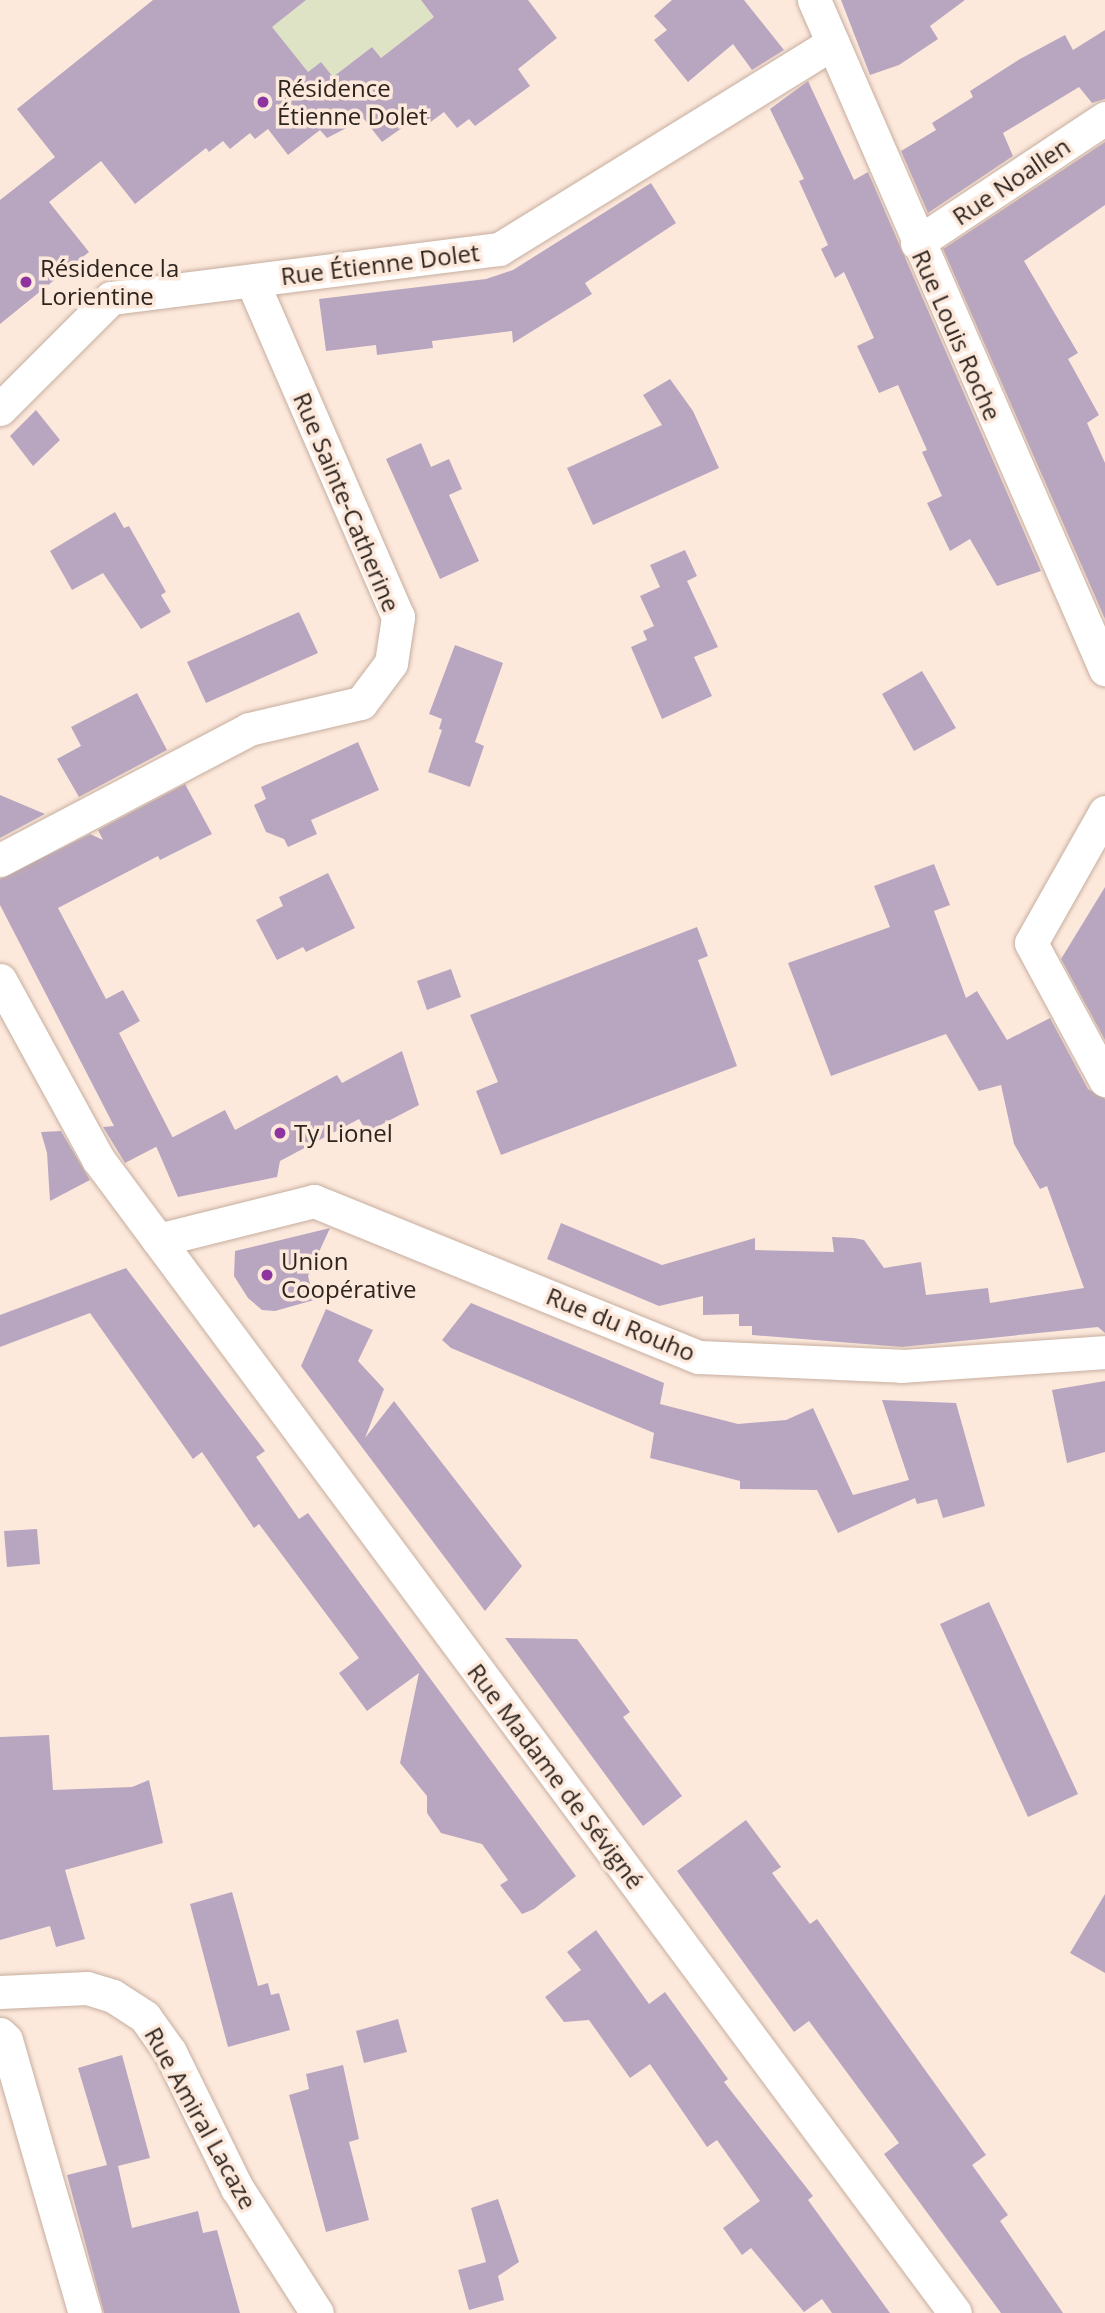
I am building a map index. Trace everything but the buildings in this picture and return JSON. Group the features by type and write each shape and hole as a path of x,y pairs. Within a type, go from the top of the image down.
{"street":[{"name":"Rue Louis Roche","path":"814,0 917,243 1092,608 1105,669"},
{"name":"Rue Étienne Dolet","path":"0,409 111,298 499,249 832,43"},
{"name":"Rue Noallen","path":"917,243 1105,118"},
{"name":"Rue Sainte-Catherine","path":"0,860 249,729 360,703 391,663 398,617 252,281"},
{"path":"1105,812 1031,943 1105,1080"},
{"name":"Rue Madame de Sévigné","path":"0,980 98,1159 955,2313"},
{"name":"Rue du Rouho","path":"158,1240 314,1201 699,1357 902,1366 1105,1352"},
{"name":"Rue Amiral Lacaze","path":"0,1992 8,1988 87,1988 113,1996 145,2017 170,2052 237,2188 317,2313"},
{"path":"0,2034 6,2040 85,2313"}],"green space":[{"path":"306,0 421,0 450,5 381,58 372,47 333,77 321,63 308,72 207,78"}],"place":[{"name":"Résidence Étienne Dolet","path":"263,102"},
{"name":"Résidence la Lorientine","path":"26,282"},
{"name":"Ty Lionel","path":"280,1133"},
{"name":"Union Coopérative","path":"267,1275"}]}
